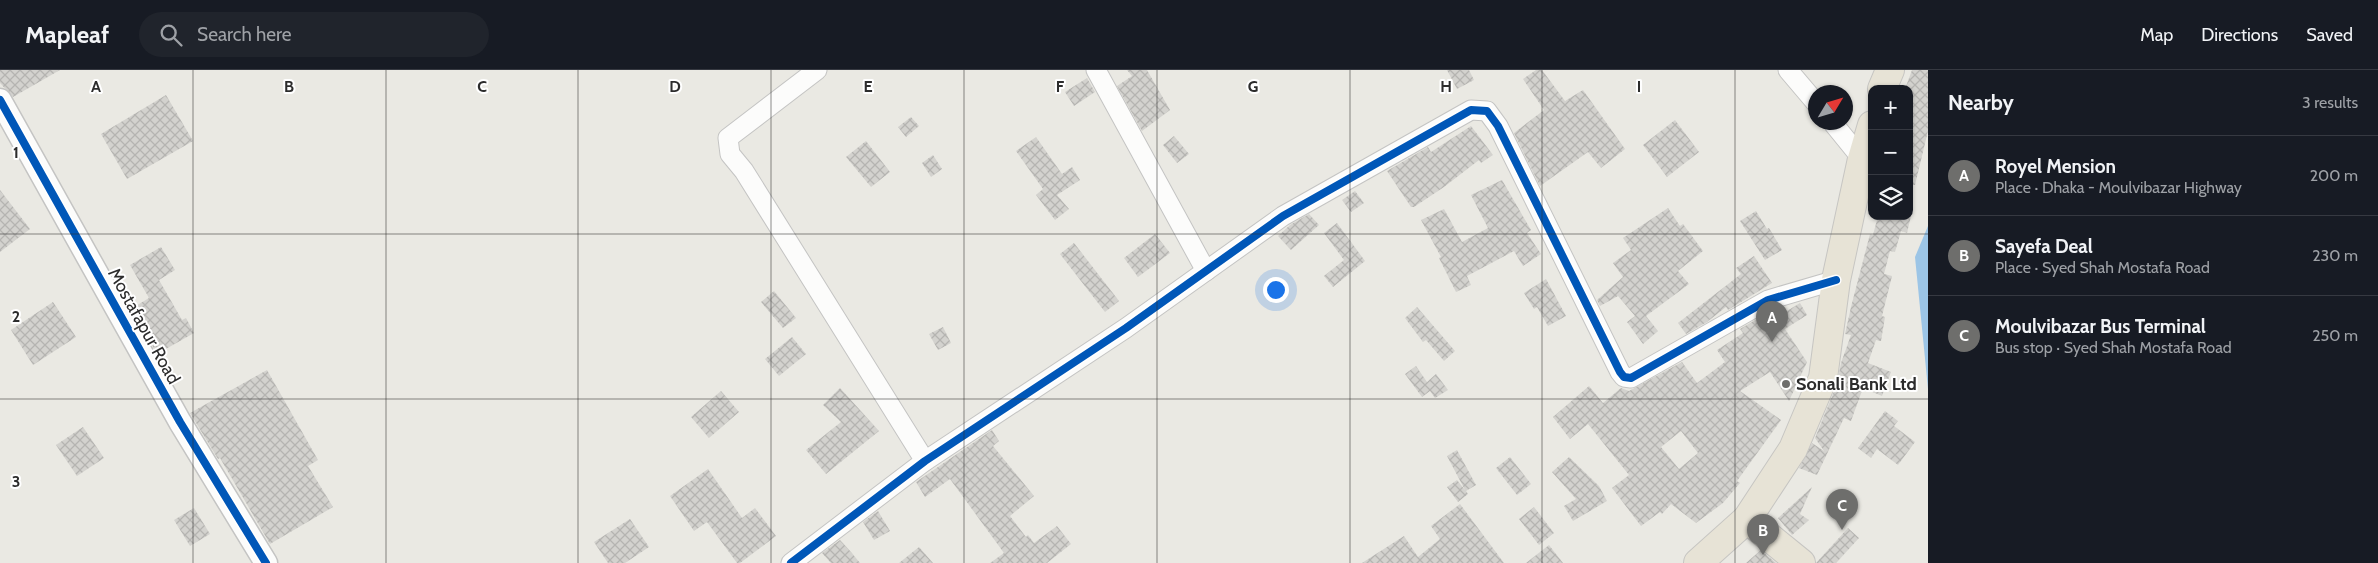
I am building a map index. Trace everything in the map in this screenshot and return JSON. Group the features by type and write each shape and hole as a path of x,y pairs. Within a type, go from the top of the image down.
{"highway":[{"path":"1884,85 1890,70"},
{"path":"1698,563 1746,519 1793,449 1823,378 1836,280 1862,159 1871,130"},
{"path":"1746,519 1801,563"}],"street":[{"path":"817,70 728,138 730,154 744,171 925,461"},
{"path":"1096,70 1206,271"},
{"path":"1788,70 1808,94"},
{"path":"791,563 925,461 1126,328 1283,216 1471,110 1487,111 1498,126 1624,378 1631,378 1768,300 1836,280"},
{"name":"Mostafapur Road","path":"3,111 180,422 266,563"},
{"path":"1838,130 1862,159"}],"water":[{"path":"1928,226 1928,389 1915,257"}],"building":[{"path":"0,70 60,70 13,97 0,83"},
{"path":"1127,70 1147,70 1170,110 1142,131 1117,86 1132,76"},
{"path":"1447,70 1469,70 1474,80 1457,89"},
{"path":"1536,70 1542,70 1565,101 1583,90 1625,149 1601,168 1588,152 1540,186 1514,133 1544,110 1523,79"},
{"path":"1912,70 1928,70 1928,131 1915,185 1913,185 1913,85 1906,85"},
{"path":"1087,78 1095,92 1074,106 1065,92"},
{"path":"166,95 193,141 127,179 101,134"},
{"path":"911,117 919,126 906,137 898,127"},
{"path":"1675,120 1699,152 1667,177 1643,145"},
{"path":"1471,126 1493,155 1481,163 1479,160 1444,187 1414,207 1411,207 1387,171 1428,147 1431,152"},
{"path":"1174,136 1189,154 1177,163 1163,145"},
{"path":"1036,137 1062,174 1072,167 1080,180 1057,195 1069,209 1055,220 1036,195 1043,189 1016,151"},
{"path":"866,141 890,172 871,187 846,157"},
{"path":"933,155 942,169 931,177 922,163"},
{"path":"1502,180 1531,230 1527,233 1541,254 1523,266 1514,251 1467,276 1471,285 1456,292 1439,258 1441,257 1421,220 1444,209 1462,242 1488,228 1471,195"},
{"path":"0,190 30,229 0,252"},
{"path":"1355,191 1364,203 1351,212 1342,200"},
{"path":"1668,208 1680,226 1683,224 1703,251 1678,271 1689,284 1646,316 1658,331 1643,344 1627,322 1635,316 1618,296 1600,306 1597,300 1623,277 1613,263 1631,250 1623,238"},
{"path":"1756,211 1782,250 1765,260 1740,221"},
{"path":"1309,214 1319,225 1291,250 1278,236 1290,225"},
{"path":"1877,220 1910,220 1907,233 1901,231 1895,252 1890,251 1884,274 1892,276 1882,316 1885,317 1881,341 1876,340 1868,363 1891,372 1882,396 1863,388 1851,421 1844,418 1817,475 1799,468 1812,443 1824,451 1815,438 1837,384 1841,363 1851,335 1845,334 1870,234 1873,235"},
{"path":"1337,223 1365,261 1333,287 1324,276 1344,260 1324,233"},
{"path":"1155,234 1170,253 1138,277 1124,258"},
{"path":"1074,243 1119,301 1105,312 1060,254"},
{"path":"161,247 175,270 159,280 182,320 186,318 194,333 157,354 148,338 151,336 134,307 149,298 130,265"},
{"path":"1754,256 1772,283 1728,310 1726,307 1707,322 1686,334 1678,323 1741,274 1736,268"},
{"path":"1546,279 1566,316 1548,326 1537,307 1534,309 1524,293"},
{"path":"774,291 796,318 783,328 761,302"},
{"path":"53,302 76,337 33,365 11,330"},
{"path":"1800,303 1807,315 1785,329 1807,362 1789,401 1770,372 1740,391 1781,420 1737,481 1740,483 1723,503 1696,523 1671,504 1662,514 1660,512 1641,526 1612,488 1629,475 1588,424 1570,439 1553,417 1589,386 1603,403 1621,388 1629,391 1682,362 1697,383 1725,362 1717,350 1743,333 1740,329 1772,310 1777,317","holes":["1681,431 1698,453 1679,469 1661,447"]},
{"path":"1417,307 1455,351 1444,361 1426,340 1423,342 1405,318"},
{"path":"943,327 951,343 938,350 929,334"},
{"path":"792,337 806,354 779,376 765,359"},
{"path":"1416,366 1427,382 1436,374 1448,390 1435,398 1430,391 1422,397 1405,374"},
{"path":"267,370 318,460 308,466 333,507 270,544 220,458 218,459 190,413"},
{"path":"840,388 879,431 826,474 806,450 841,422 823,405"},
{"path":"721,391 739,412 709,438 691,417"},
{"path":"1885,411 1898,421 1894,426 1915,442 1898,465 1877,449 1871,458 1858,448"},
{"path":"83,427 104,458 77,476 56,445"},
{"path":"992,430 999,441 993,446 1034,496 1010,516 1026,537 1028,535 1034,543 1057,526 1071,544 1047,563 990,563 1004,553 950,479 925,497 916,482"},
{"path":"1457,450 1476,485 1466,491 1468,494 1458,502 1447,487 1457,480 1465,490 1447,456"},
{"path":"1510,457 1531,484 1517,495 1496,468"},
{"path":"1569,457 1599,486 1607,501 1573,521 1564,506 1576,499 1552,472"},
{"path":"708,469 742,518 755,508 776,536 740,563 737,563 707,522 694,531 670,496"},
{"path":"1812,487 1800,514 1809,520 1792,535 1778,518"},
{"path":"1460,504 1504,563 1362,563 1404,536 1418,557 1440,539 1431,526"},
{"path":"1534,507 1554,533 1539,545 1519,519"},
{"path":"194,508 210,534 190,546 174,520"},
{"path":"878,511 890,531 874,540 863,522"},
{"path":"630,519 649,547 625,563 608,563 594,542"},
{"path":"1848,528 1859,538 1836,563 1816,563"},
{"path":"840,540 860,563 831,563 822,553"},
{"path":"1549,545 1563,563 1526,563"},
{"path":"919,547 933,563 899,563"},
{"path":"1761,550 1776,563 1746,563"}],"cycle path":[{"path":"0,100 180,422 266,563"},
{"path":"791,563 925,461 1126,328 1283,216 1471,110 1487,111 1498,126 1624,377 1631,378 1768,300 1836,280"}],"place":[{"name":"Royel Mension","path":"1772,342"},
{"name":"Sonali Bank Ltd","path":"1786,384"},
{"name":"Moulvibazar Bus Terminal","path":"1842,530"},
{"name":"Sayefa Deal","path":"1763,555"}]}
